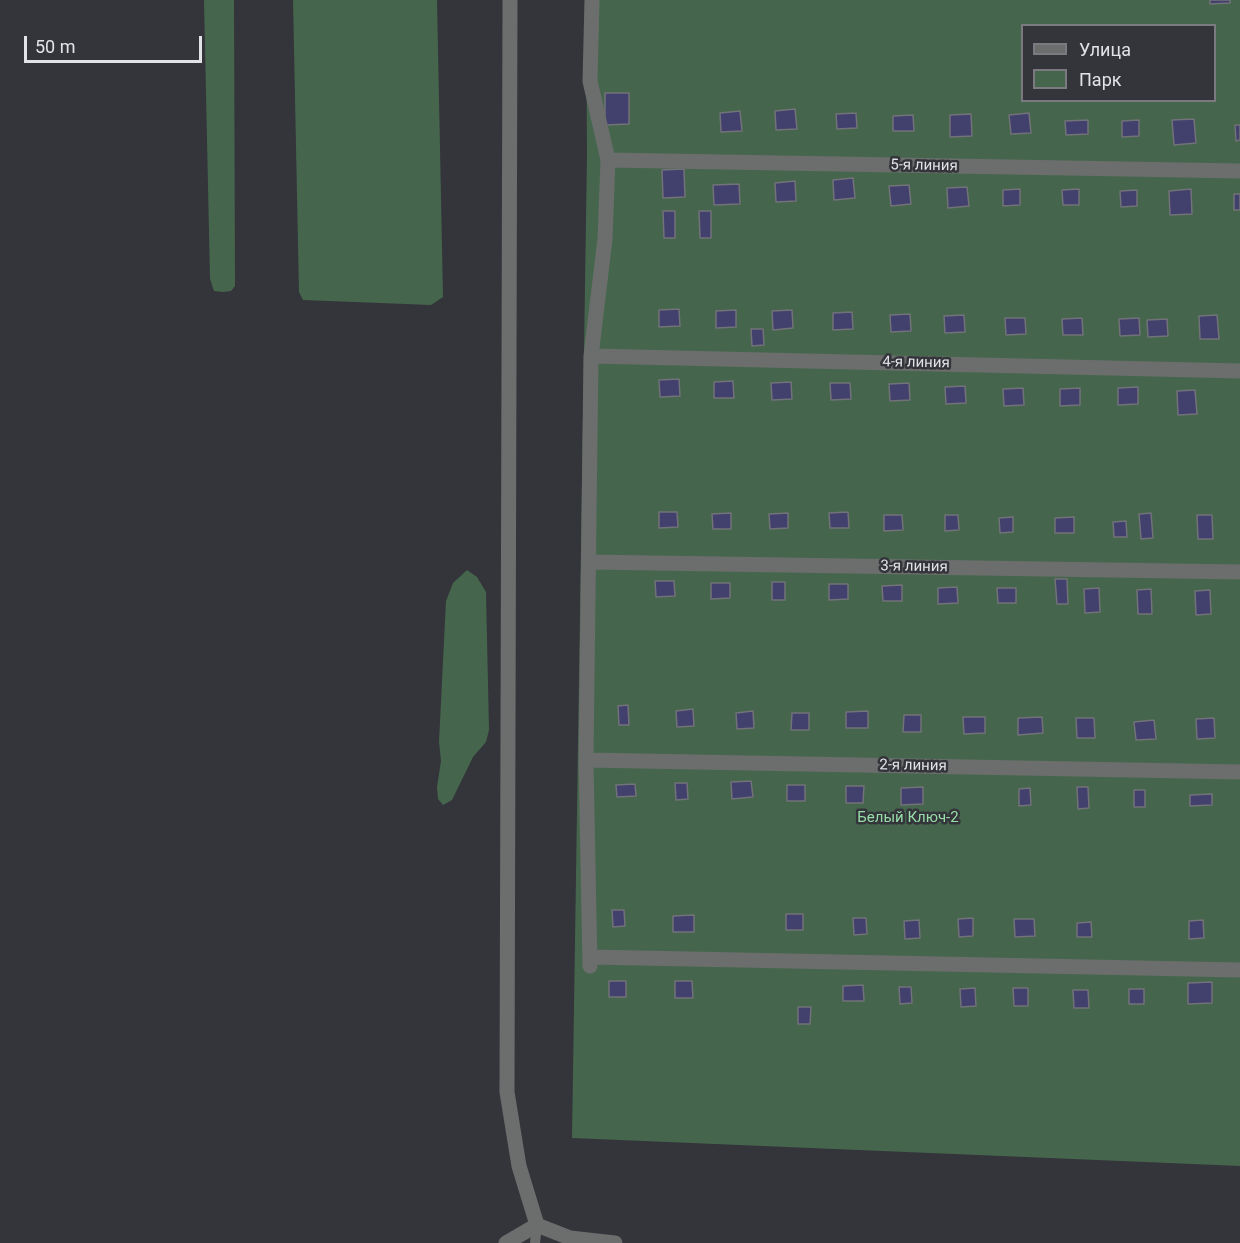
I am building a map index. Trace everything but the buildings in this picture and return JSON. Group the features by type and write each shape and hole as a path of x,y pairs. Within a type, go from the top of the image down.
{"street":[{"path":"510,0 507,1092 519,1166 537,1225"},
{"path":"592,0 590,81 608,160 605,239 591,356 586,760 590,962 1240,970"},
{"name":"5-я линия","path":"608,160 1240,171"},
{"name":"4-я линия","path":"591,356 1240,371"},
{"name":"3-я линия","path":"589,562 1240,572"},
{"name":"2-я линия","path":"586,760 1240,772"},
{"path":"506,1243 537,1225"},
{"path":"537,1225 570,1238 615,1243"}],"lane":[{"path":"535,1243 537,1225"}],"green space":[{"path":"204,0 234,0 235,286 231,291 223,292 214,291 210,279"},
{"path":"293,0 437,0 443,297 431,305 303,300 299,292"},
{"name":"Белый Ключ-2","path":"586,0 1240,0 1240,1166 572,1138 587,153"},
{"path":"467,570 477,577 486,592 489,730 486,742 473,757 452,800 443,805 438,799 437,787 441,761 439,742 446,601 453,583"}]}
